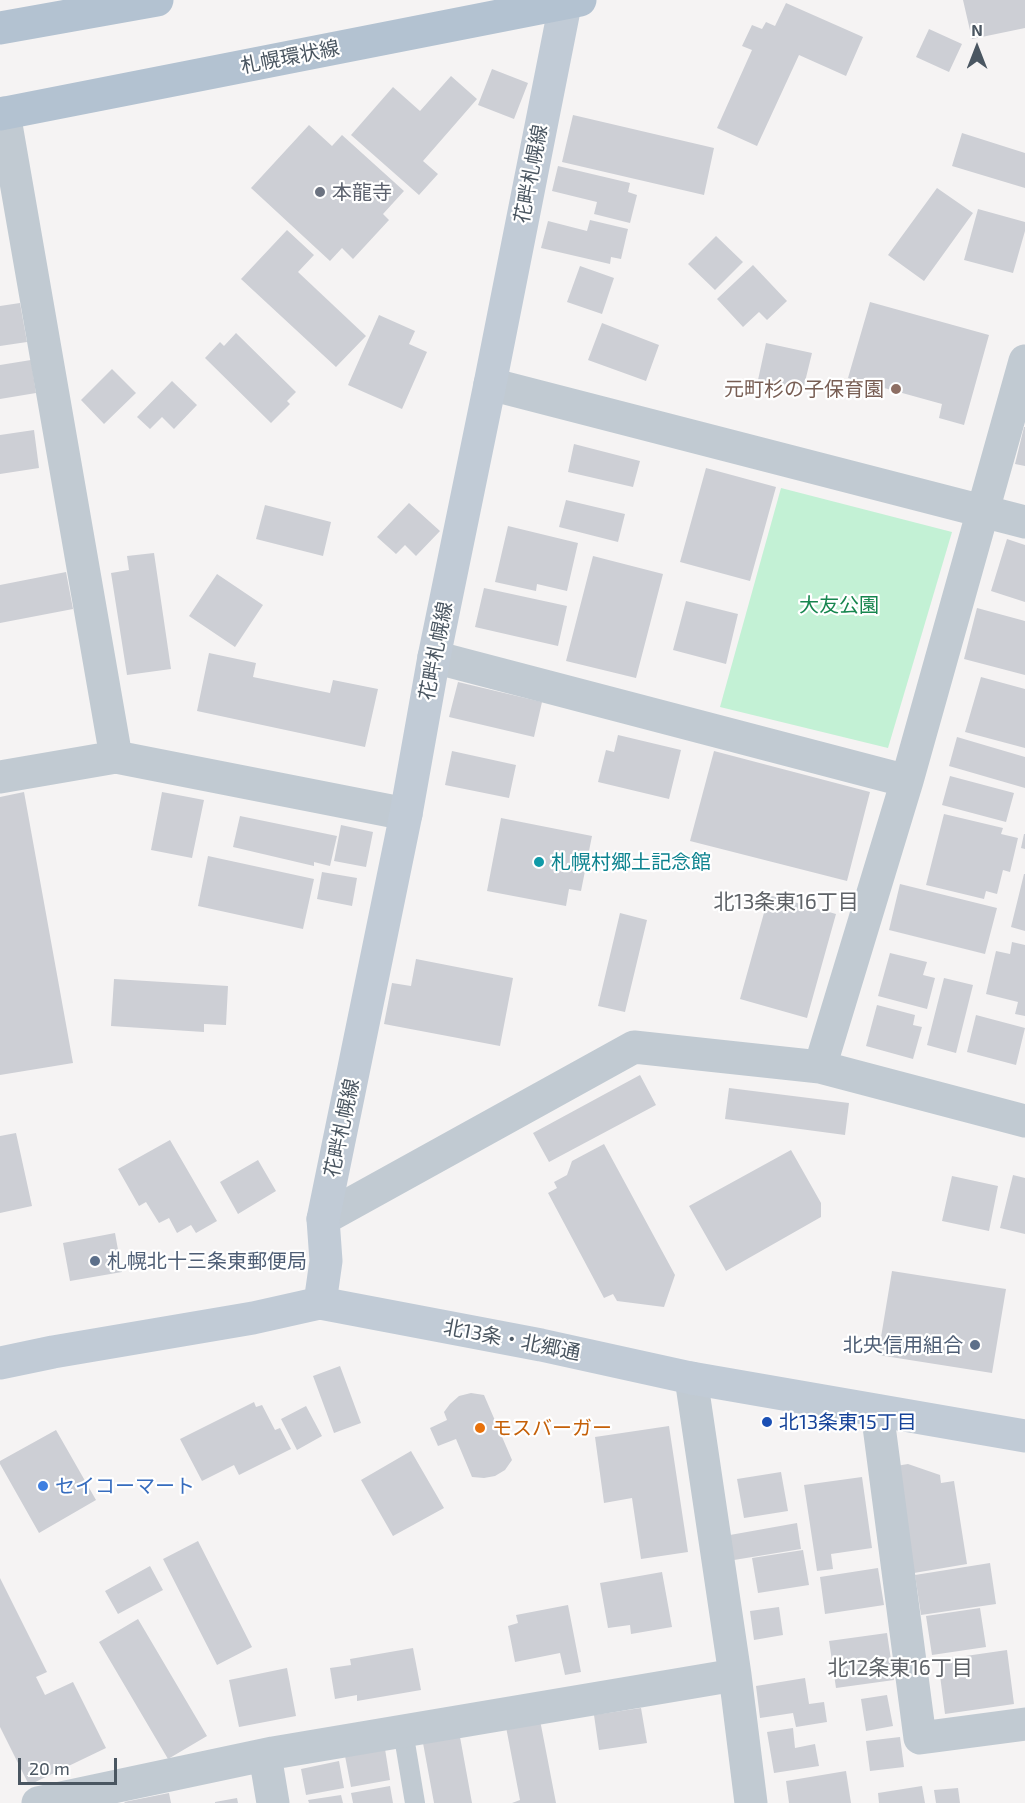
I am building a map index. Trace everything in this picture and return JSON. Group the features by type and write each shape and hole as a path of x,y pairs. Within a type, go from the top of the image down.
{"main road":[{"path":"0,28 107,5 157,0"},
{"name":"札幌環状線","path":"2,113 570,1"},
{"name":"花畔札幌線","path":"320,1303 326,1261 323,1219 406,814 434,657 570,1"},
{"name":"北13条・北郷通","path":"0,1363 253,1318 320,1303 542,1345 691,1378 1025,1436"}],"street":[{"path":"2,113 116,757"},
{"path":"820,1067 907,781 1025,361"},
{"path":"490,384 1025,522"},
{"path":"434,657 907,781"},
{"path":"0,777 116,757 406,814"},
{"path":"323,1219 634,1047 820,1067 1025,1121"},
{"path":"691,1378 752,1803"},
{"path":"877,1411 920,1738 1025,1724"},
{"path":"38,1803 265,1755 735,1676"},
{"path":"265,1755 273,1803"}],"lane":[{"path":"404,1731 415,1803"}],"green space":[{"name":"大友公園","path":"781,488 952,532 888,748 720,707"}],"building":[{"path":"963,0 1025,0 1025,28 972,39"},
{"path":"786,3 863,37 846,76 799,55 757,146 717,128 752,50 742,46 752,25 762,29 766,22 775,26"},
{"path":"929,29 962,44 949,72 916,57"},
{"path":"492,69 528,83 514,119 478,105"},
{"path":"451,76 477,99 423,161 438,174 419,195 351,135 393,87 420,111"},
{"path":"573,115 714,148 704,195 562,162"},
{"path":"309,125 332,146 342,135 404,191 383,214 389,220 353,259 342,248 330,261 251,188"},
{"path":"962,133 1025,153 1025,188 952,166"},
{"path":"558,166 630,183 628,192 637,195 630,223 594,214 597,202 552,191"},
{"path":"937,188 973,213 924,281 888,255"},
{"path":"978,209 1025,222 1025,231 1013,273 964,260"},
{"path":"590,220 628,229 621,259 611,257 610,264 541,248 548,221 587,231"},
{"path":"287,230 314,255 298,272 366,336 336,367 241,279"},
{"path":"716,236 743,262 715,290 688,264"},
{"path":"753,265 787,301 767,320 759,312 743,327 717,299"},
{"path":"580,266 614,278 602,314 567,302"},
{"path":"870,302 989,335 964,425 939,418 942,404 848,378"},
{"path":"20,303 27,342 0,346 0,306"},
{"path":"379,315 415,331 409,344 427,352 402,409 348,385"},
{"path":"602,323 659,345 646,381 588,360"},
{"path":"236,333 296,392 287,401 290,404 271,423 205,358 220,342 224,346"},
{"path":"766,343 812,353 803,390 758,380"},
{"path":"31,360 36,393 0,399 0,365"},
{"path":"112,369 136,393 104,424 81,400"},
{"path":"172,381 197,405 174,429 162,417 150,429 137,417"},
{"path":"1025,427 1025,466 1015,464"},
{"path":"34,430 39,468 0,474 0,435"},
{"path":"574,444 640,461 633,487 568,472"},
{"path":"706,468 776,487 750,581 680,562"},
{"path":"566,500 625,514 618,542 559,527"},
{"path":"409,503 440,531 416,556 405,545 396,554 377,537"},
{"path":"265,505 331,522 323,556 256,539"},
{"path":"508,526 578,543 567,591 537,584 536,591 495,582"},
{"path":"1007,539 1025,545 1025,602 991,591"},
{"path":"154,553 171,669 127,675 111,573 129,570 127,556"},
{"path":"593,556 663,574 636,678 566,661"},
{"path":"66,572 73,609 0,623 0,585"},
{"path":"217,574 263,605 235,647 189,616"},
{"path":"484,588 567,606 558,646 475,627"},
{"path":"686,601 738,614 726,664 673,650"},
{"path":"977,608 1025,621 1025,675 964,659"},
{"path":"209,653 256,663 253,677 330,693 333,680 378,689 365,747 197,711"},
{"path":"981,677 1025,689 1025,748 965,732"},
{"path":"458,682 542,702 534,737 449,717"},
{"path":"618,735 681,750 669,799 598,782 606,750 614,752"},
{"path":"957,737 1025,757 1025,788 949,766"},
{"path":"452,751 516,765 509,798 445,785"},
{"path":"714,751 870,792 847,881 690,841"},
{"path":"950,776 1014,793 1006,822 942,805"},
{"path":"24,792 73,1063 0,1075 0,797"},
{"path":"162,792 204,800 192,858 151,850"},
{"path":"944,814 1003,828 1001,834 1018,838 1010,872 1003,870 997,894 986,891 984,899 926,885"},
{"path":"240,816 337,836 330,866 314,862 314,866 233,847"},
{"path":"501,818 592,836 581,891 569,889 566,906 487,891"},
{"path":"341,825 373,832 366,867 334,861"},
{"path":"1025,834 1025,849 1021,848"},
{"path":"208,856 314,879 303,929 198,906"},
{"path":"322,872 357,878 352,906 317,899"},
{"path":"1025,874 1025,931 1011,927"},
{"path":"900,884 997,908 985,954 889,930"},
{"path":"769,895 836,914 807,1018 740,999"},
{"path":"620,913 647,920 625,1012 598,1006"},
{"path":"1012,942 1025,945 1025,1016 1015,1014 1018,1002 986,994 996,951 1010,954"},
{"path":"890,953 927,962 923,975 935,978 927,1009 878,996"},
{"path":"416,959 513,978 500,1046 384,1024 392,983 411,986"},
{"path":"944,978 973,985 956,1053 927,1045"},
{"path":"114,979 228,986 226,1025 204,1024 204,1032 111,1026"},
{"path":"877,1005 915,1015 913,1025 922,1027 913,1059 866,1046"},
{"path":"976,1015 1025,1028 1016,1065 967,1052"},
{"path":"640,1075 656,1105 549,1162 533,1133"},
{"path":"729,1088 849,1103 845,1135 725,1119"},
{"path":"16,1133 32,1206 0,1213 0,1136"},
{"path":"170,1140 217,1221 196,1233 191,1225 177,1233 169,1218 159,1223 146,1202 139,1206 118,1169"},
{"path":"604,1144 675,1275 664,1307 617,1301 613,1294 604,1298 548,1193 557,1188 554,1182 567,1175 572,1161"},
{"path":"791,1150 821,1203 821,1217 726,1271 689,1206"},
{"path":"258,1160 276,1191 238,1214 220,1182"},
{"path":"1013,1175 1025,1178 1025,1234 1000,1228"},
{"path":"952,1176 998,1186 989,1231 942,1221"},
{"path":"115,1233 122,1272 70,1281 63,1243"},
{"path":"892,1271 1006,1289 992,1373 878,1355"},
{"path":"340,1366 361,1423 334,1433 313,1376"},
{"path":"471,1393 484,1395 512,1460 505,1470 495,1476 472,1477 456,1439 438,1446 430,1428 447,1420 444,1412 459,1396"},
{"path":"254,1402 256,1407 262,1405 275,1430 280,1428 291,1449 239,1475 234,1465 202,1481 180,1439"},
{"path":"306,1406 322,1436 297,1450 281,1419"},
{"path":"669,1426 688,1552 641,1559 632,1498 604,1503 595,1437"},
{"path":"56,1430 96,1500 39,1533 0,1461"},
{"path":"411,1451 444,1508 393,1536 361,1480"},
{"path":"908,1464 940,1475 941,1483 954,1481 967,1564 914,1573 896,1466"},
{"path":"781,1472 788,1511 744,1518 737,1479"},
{"path":"862,1477 872,1548 831,1554 833,1569 817,1571 804,1485"},
{"path":"797,1523 801,1549 734,1560 730,1535"},
{"path":"198,1541 252,1647 217,1665 163,1559"},
{"path":"803,1550 809,1585 758,1593 752,1558"},
{"path":"990,1563 996,1604 921,1615 915,1575"},
{"path":"150,1566 163,1590 118,1614 105,1591"},
{"path":"878,1568 884,1605 825,1614 820,1577"},
{"path":"662,1572 672,1627 631,1634 630,1625 608,1628 600,1583"},
{"path":"0,1578 47,1672 36,1677 45,1695 73,1682 106,1748 29,1785 0,1727"},
{"path":"568,1605 581,1672 565,1675 560,1653 515,1662 508,1626 518,1623 516,1615"},
{"path":"779,1607 783,1635 754,1640 750,1611"},
{"path":"980,1608 986,1647 932,1655 926,1616"},
{"path":"138,1619 207,1736 168,1759 99,1642"},
{"path":"887,1633 894,1680 836,1688 829,1641"},
{"path":"413,1648 421,1690 357,1701 357,1695 335,1699 330,1668 351,1665 350,1659"},
{"path":"1007,1650 1014,1704 945,1714 938,1660"},
{"path":"287,1668 296,1716 239,1727 229,1680"},
{"path":"805,1678 809,1704 824,1702 827,1722 796,1727 793,1713 760,1718 756,1686"},
{"path":"887,1695 893,1726 866,1731 861,1699"},
{"path":"641,1708 647,1743 599,1750 594,1715"},
{"path":"540,1720 556,1803 512,1803 520,1800 506,1727"},
{"path":"793,1728 795,1748 815,1744 819,1766 774,1773 767,1732"},
{"path":"460,1737 472,1803 434,1803 423,1743"},
{"path":"900,1737 904,1767 870,1771 866,1741"},
{"path":"385,1749 390,1780 351,1787 345,1756"},
{"path":"339,1761 344,1788 306,1795 301,1769"},
{"path":"846,1771 851,1803 789,1803 786,1781"},
{"path":"390,1786 393,1803 353,1803 351,1793"},
{"path":"922,1786 925,1803 879,1803 878,1793"},
{"path":"958,1788 960,1803 936,1803 934,1790"},
{"path":"169,1793 171,1803 124,1802"},
{"path":"341,1795 343,1803 309,1803 308,1800"},
{"path":"237,1798 238,1803 215,1803 215,1802"}],"place":[{"name":"本龍寺","path":"320,192"},
{"name":"元町杉の子保育園","path":"896,389"},
{"name":"札幌村郷土記念館","path":"539,862"},
{"name":"札幌北十三条東郵便局","path":"95,1261"},
{"name":"北央信用組合","path":"975,1345"},
{"name":"北13条東15丁目","path":"767,1422"},
{"name":"モスバーガー","path":"480,1428"},
{"name":"セイコーマート","path":"43,1486"}],"district":[{"name":"北13条東16丁目","path":"786,902"},
{"name":"北12条東16丁目","path":"900,1668"}]}
